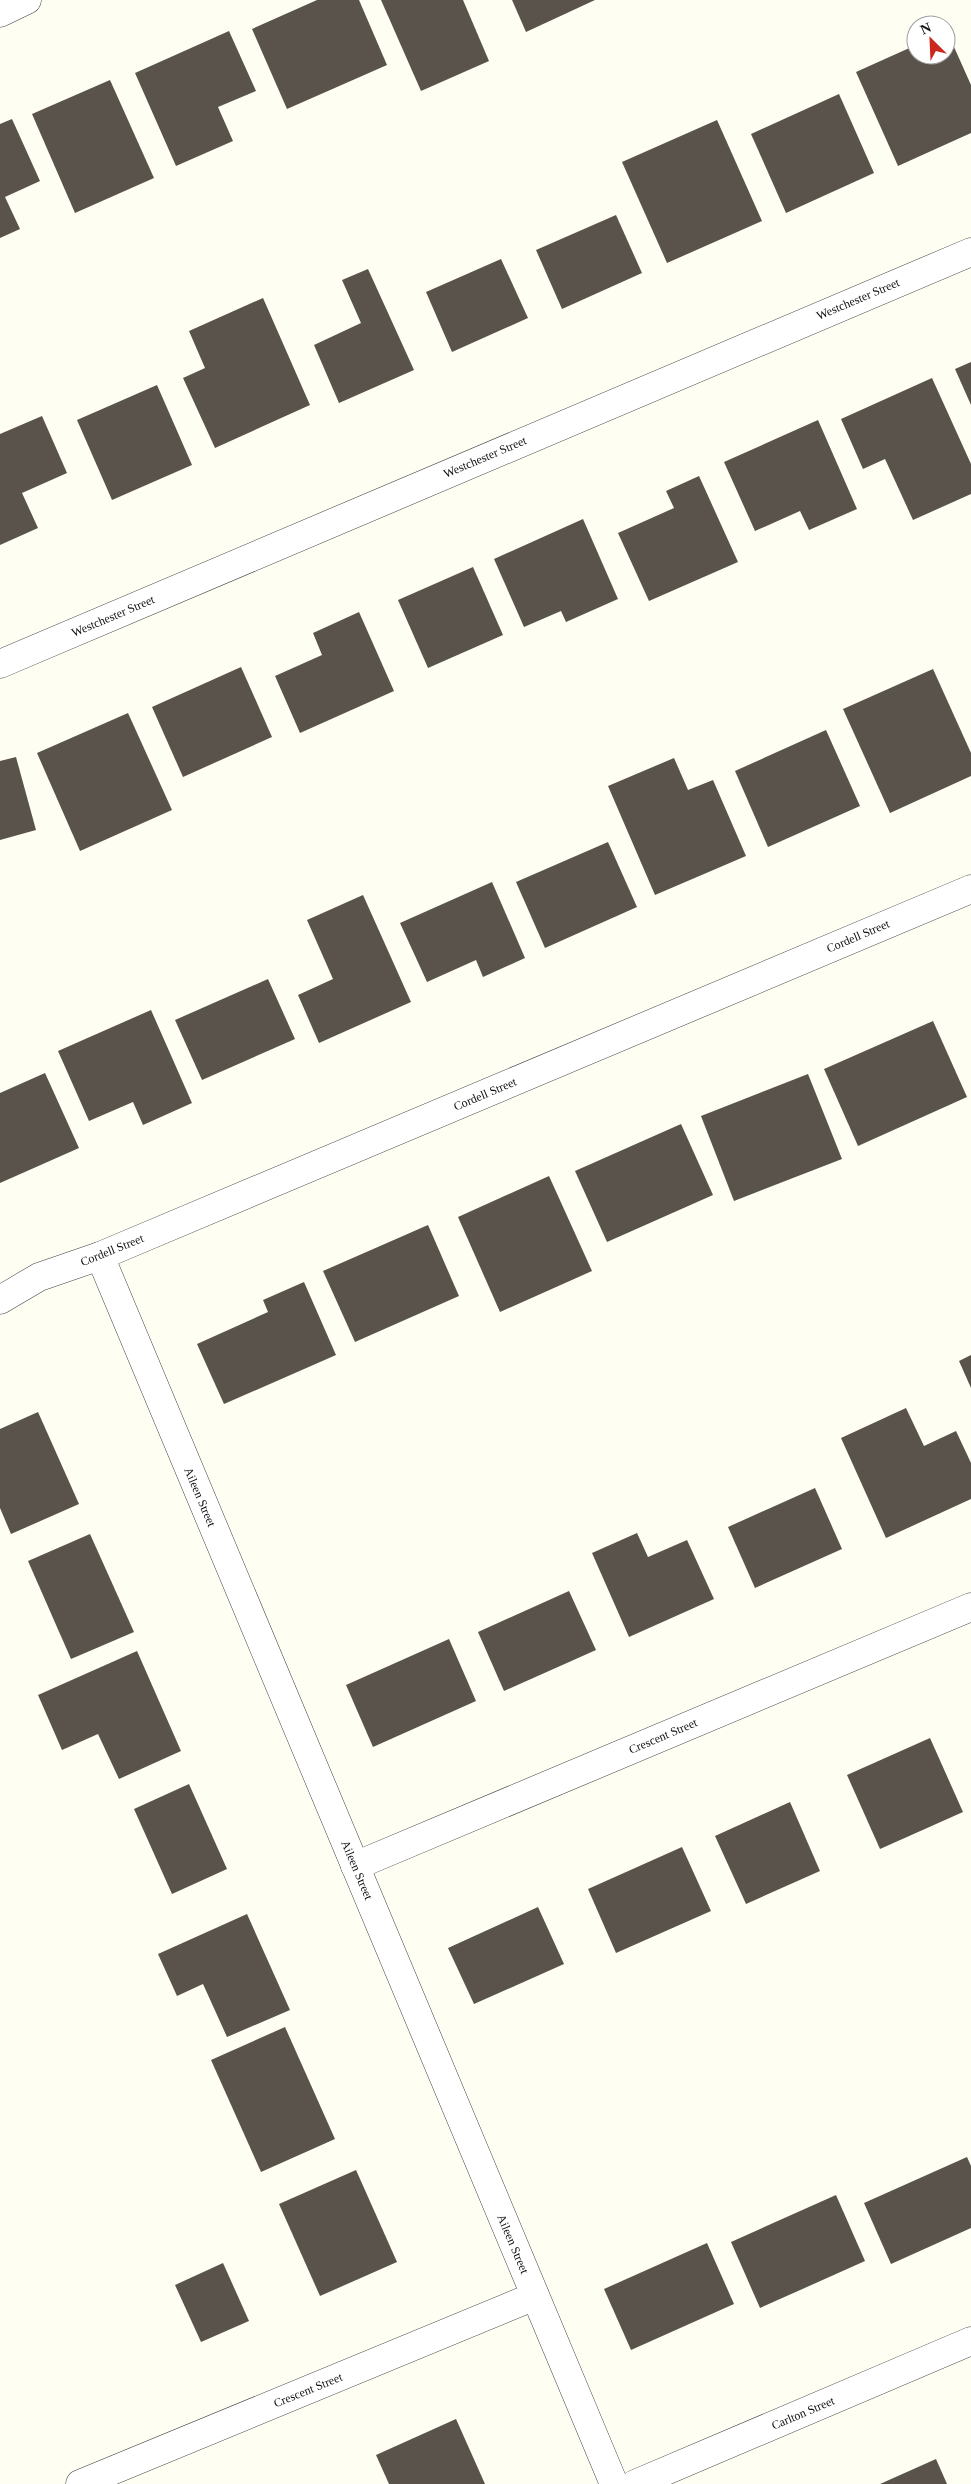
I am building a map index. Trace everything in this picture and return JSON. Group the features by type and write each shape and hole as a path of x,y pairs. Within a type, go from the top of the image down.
{"street":[{"path":"0,13 27,0"},
{"name":"Westchester Street","path":"0,664 971,252"},
{"name":"Cordell Street","path":"0,1300 39,1277 100,1256 970,892"},
{"name":"Aileen Street","path":"100,1256 614,2484"},
{"name":"Crescent Street","path":"355,1866 971,1607"},
{"name":"Crescent Street","path":"80,2484 535,2296"},
{"name":"Carlton Street","path":"635,2484 971,2341"}],"building":[{"path":"317,0 359,0 387,65 287,109 252,29"},
{"path":"381,0 463,0 489,61 421,91"},
{"path":"512,0 595,0 526,32"},
{"path":"229,31 256,91 218,107 233,141 176,166 135,73"},
{"path":"906,50 906,65 956,65 956,51 971,85 971,133 898,166 856,72"},
{"path":"110,80 154,178 75,213 32,114"},
{"path":"839,94 874,173 786,213 751,134"},
{"path":"12,119 40,181 5,197 20,229 0,238 0,124"},
{"path":"717,120 762,221 667,263 622,162"},
{"path":"616,215 642,273 562,309 536,250"},
{"path":"501,259 528,318 452,352 426,292"},
{"path":"368,269 414,370 339,403 314,345 361,323 342,280"},
{"path":"263,298 310,405 215,448 183,378 205,368 189,331"},
{"path":"971,362 971,405 955,369"},
{"path":"932,378 971,464 971,494 913,520 885,459 863,469 841,419"},
{"path":"157,385 192,465 112,500 77,420"},
{"path":"42,416 67,473 22,493 38,528 0,545 0,434"},
{"path":"818,420 857,509 809,530 800,511 755,531 724,462"},
{"path":"699,476 738,562 649,601 618,533 674,508 666,491"},
{"path":"583,519 618,599 566,622 561,611 524,627 494,559"},
{"path":"473,567 503,635 428,668 398,600"},
{"path":"359,612 394,691 300,733 275,676 322,655 313,633"},
{"path":"241,667 272,737 183,777 152,707"},
{"path":"933,669 971,753 971,776 890,813 843,709"},
{"path":"128,713 172,810 80,851 37,753"},
{"path":"826,730 860,806 768,847 735,771"},
{"path":"16,757 36,830 0,840 0,761"},
{"path":"674,758 688,790 713,780 746,856 655,895 608,786"},
{"path":"608,842 637,907 545,948 516,882"},
{"path":"492,882 525,958 483,977 476,960 427,982 400,923"},
{"path":"363,895 411,1002 319,1043 298,995 333,979 307,920"},
{"path":"268,979 295,1039 202,1080 175,1020"},
{"path":"151,1010 192,1103 143,1125 133,1102 89,1121 58,1051"},
{"path":"933,1021 967,1097 858,1146 824,1069"},
{"path":"45,1073 79,1148 0,1183 0,1093"},
{"path":"808,1074 842,1159 734,1201 701,1116"},
{"path":"681,1124 713,1195 607,1242 575,1171"},
{"path":"549,1176 592,1271 500,1312 458,1217"},
{"path":"428,1225 459,1296 355,1342 323,1271"},
{"path":"304,1282 336,1355 224,1404 197,1344 268,1312 263,1300"},
{"path":"971,1355 971,1388 959,1361"},
{"path":"906,1408 924,1446 956,1431 971,1463 971,1499 886,1538 841,1438"},
{"path":"38,1412 79,1504 11,1534 0,1508 0,1429"},
{"path":"815,1488 842,1549 755,1588 728,1527"},
{"path":"637,1533 648,1557 687,1540 714,1599 629,1637 592,1553"},
{"path":"90,1534 134,1632 71,1659 28,1561"},
{"path":"569,1591 596,1650 504,1691 478,1632"},
{"path":"449,1639 476,1701 373,1747 346,1685"},
{"path":"137,1651 181,1751 119,1779 98,1734 62,1750 38,1695"},
{"path":"930,1738 963,1812 880,1849 847,1775"},
{"path":"189,1784 227,1869 172,1894 134,1809"},
{"path":"790,1802 820,1871 746,1904 715,1836"},
{"path":"682,1847 711,1911 616,1953 588,1889"},
{"path":"538,1907 564,1964 474,2004 448,1948"},
{"path":"247,1914 290,2010 227,2037 203,1984 177,1996 158,1954"},
{"path":"285,2027 335,2139 261,2172 211,2060"},
{"path":"967,2157 971,2166 971,2228 891,2264 864,2203"},
{"path":"356,2170 397,2262 320,2296 279,2204"},
{"path":"836,2195 865,2261 760,2308 731,2242"},
{"path":"707,2243 734,2304 631,2350 604,2289"},
{"path":"223,2263 249,2321 201,2342 175,2285"},
{"path":"456,2419 485,2484 389,2484 376,2455"},
{"path":"936,2459 947,2484 880,2484"}]}
